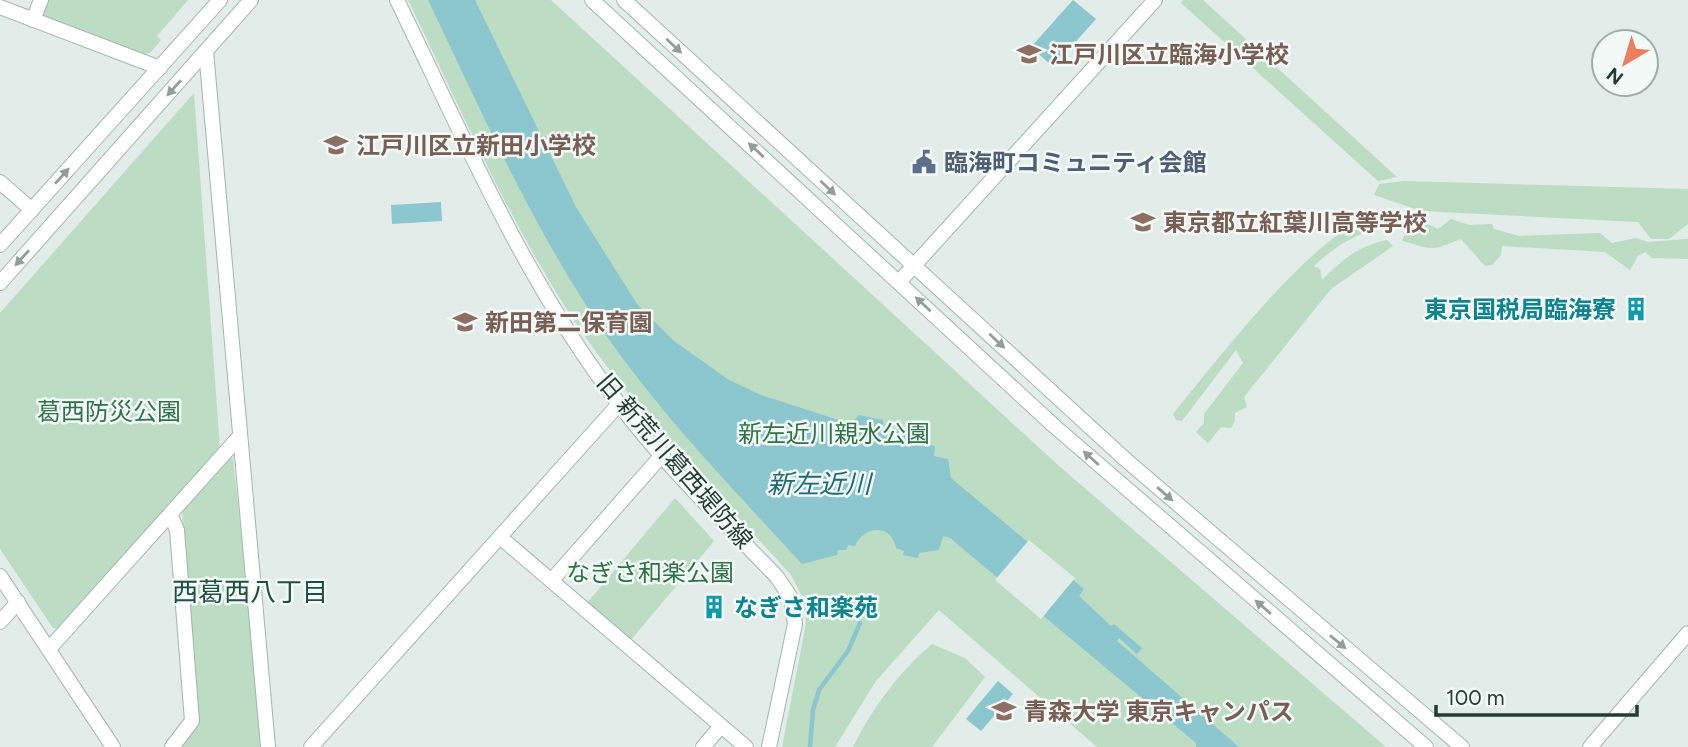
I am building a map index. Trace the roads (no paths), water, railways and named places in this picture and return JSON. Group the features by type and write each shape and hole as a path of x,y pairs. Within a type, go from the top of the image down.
{"street":[{"path":"33,20 41,0"},
{"path":"0,245 220,0"},
{"path":"0,283 251,0"},
{"name":"旧 新荒川葛西堤防線","path":"397,0 512,236 561,320 619,404 777,577 791,598 795,624 769,747"},
{"path":"592,0 1101,467 1426,747"},
{"path":"624,0 1126,460 1462,747"},
{"path":"899,282 1155,0"},
{"path":"2,13 33,20 160,68"},
{"path":"206,51 268,747"},
{"path":"0,182 32,209"},
{"path":"311,747 619,404"},
{"path":"50,649 240,436"},
{"path":"552,580 663,454"},
{"path":"170,514 177,530 192,721 172,747"},
{"path":"500,537 746,747"},
{"path":"0,576 113,747"},
{"path":"0,622 18,602"},
{"path":"1590,747 1688,633"},
{"path":"703,747 721,726"}],"water":[{"name":"新左近川","path":"428,0 475,0 576,207 637,304 674,341 729,380 761,395 851,424 859,415 883,420 883,429 919,433 917,443 935,446 934,456 948,459 951,478 1084,589 1079,596 1111,626 1114,624 1142,648 1137,654 1119,638 1117,641 1239,747 1196,747 1196,743 950,538 943,536 939,550 919,553 918,558 903,555 904,551 896,548 893,540 884,531 871,531 859,539 855,546 848,545 846,550 838,550 837,555 802,564 677,426 608,338 533,215"},
{"path":"1073,0 1096,19 1053,67 1031,47"},
{"path":"441,202 442,221 392,224 391,205"},
{"path":"998,681 1013,694 981,731 966,719"}],"waterway":[{"path":"810,747 813,710 819,690 848,651 860,623"}],"place":[{"name":"江戸川区立臨海小学校","path":"1029,54"},
{"name":"江戸川区立新田小学校","path":"336,145"},
{"name":"臨海町コミュニティ会館","path":"924,162"},
{"name":"東京都立紅葉川高等学校","path":"1143,222"},
{"name":"東京国税局臨海寮","path":"1636,309"},
{"name":"新田第二保育園","path":"465,322"},
{"name":"なぎさ和楽苑","path":"714,607"},
{"name":"青森大学 東京キャンパス","path":"1004,711"}],"district":[{"name":"西葛西八丁目","path":"250,592"}],"park label":[{"name":"葛西防災公園","path":"109,411"},
{"name":"新左近川親水公園","path":"834,433"},
{"name":"なぎさ和楽公園","path":"650,572"}]}
